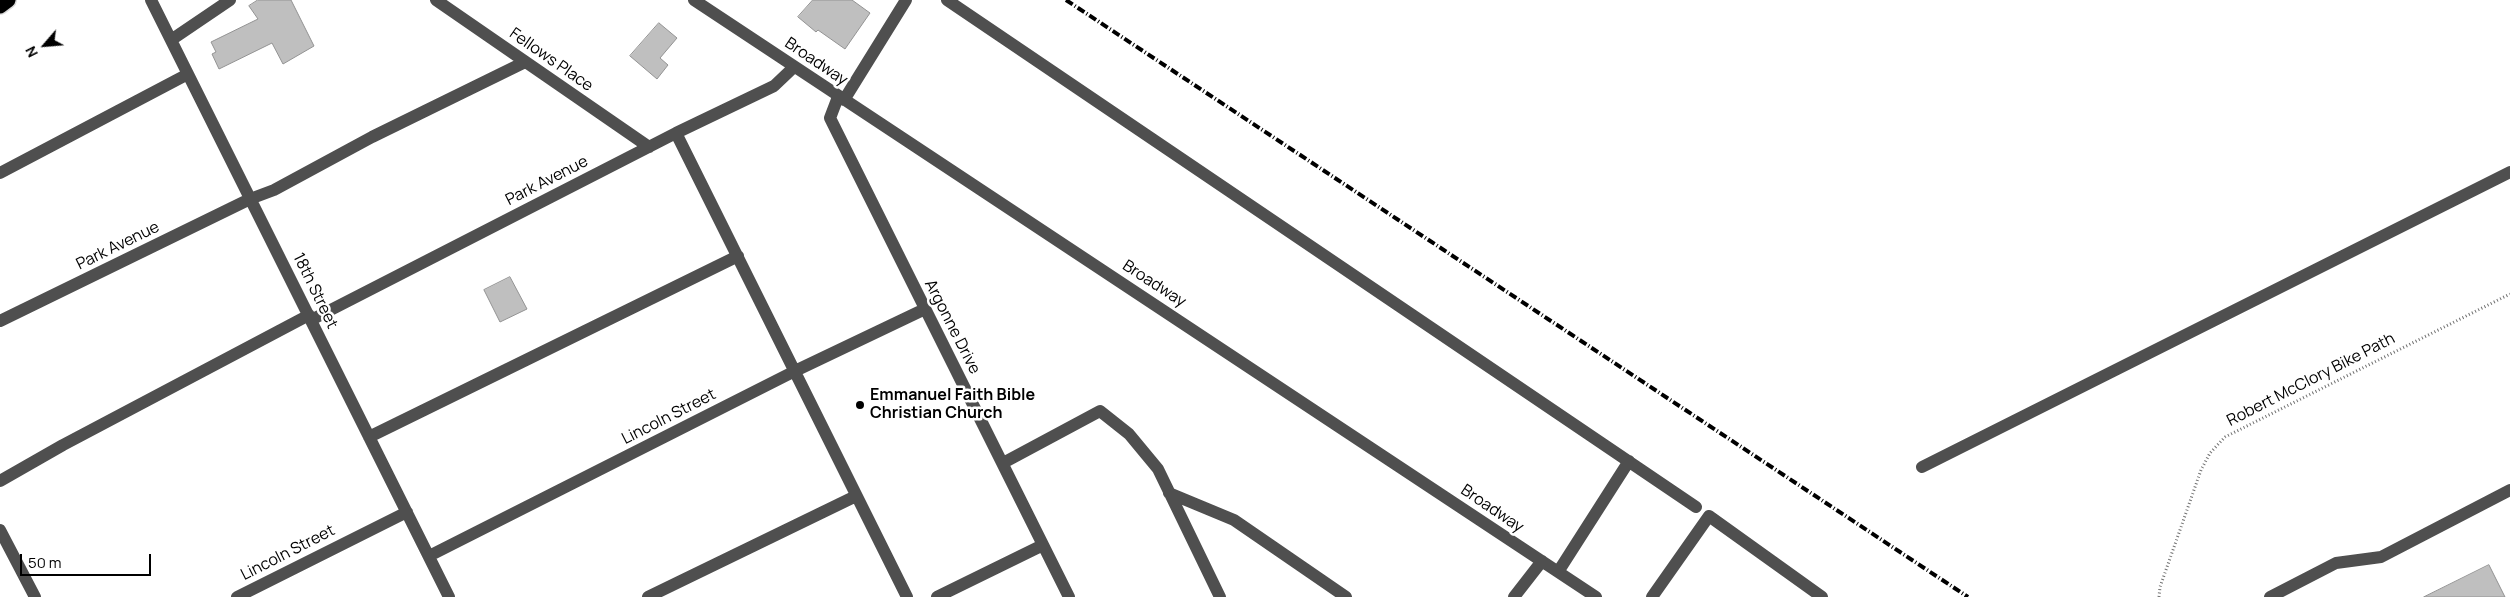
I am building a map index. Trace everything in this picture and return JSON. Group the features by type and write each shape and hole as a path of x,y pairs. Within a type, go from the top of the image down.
{"highway":[{"path":"0,6 8,0"}],"street":[{"name":"18th Street","path":"151,0 449,597"},
{"path":"171,40 230,0"},
{"name":"Fellows Place","path":"436,0 649,147"},
{"name":"Broadway","path":"694,0 1596,597"},
{"name":"Argonne Drive","path":"906,0 841,98 830,118 924,310 1003,462 1069,597"},
{"path":"947,0 1696,507"},
{"name":"Park Avenue","path":"0,321 250,199 274,190 372,137 525,62"},
{"name":"Park Avenue","path":"0,481 64,444 310,318 676,133 774,86 794,67"},
{"path":"0,173 188,74"},
{"path":"676,133 907,597"},
{"path":"1922,467 2510,172"},
{"path":"369,436 738,256"},
{"name":"Lincoln Street","path":"429,556 795,372 924,310"},
{"path":"1003,462 1100,411 1129,434 1158,469 1220,597"},
{"path":"1558,572 1629,461"},
{"path":"2270,597 2336,563 2381,557 2510,490"},
{"path":"1170,493 1234,520 1346,597"},
{"path":"648,597 856,496"},
{"name":"Lincoln Street","path":"237,597 407,512"},
{"path":"1652,597 1709,516 1822,597"},
{"path":"0,530 34,597"},
{"path":"937,597 1043,545"},
{"path":"1514,597 1542,561"}],"path":[{"name":"Robert McClory Bike Path","path":"2159,597 2160,587 2201,470 2210,453 2225,438 2510,294"}],"building":[{"path":"258,0 291,0 314,46 283,64 272,43 219,69 212,54 216,52 211,42 258,19 249,6"},
{"path":"813,0 852,0 870,13 845,49 818,30 816,32 798,17"},
{"path":"659,23 677,38 660,58 668,65 657,79 630,56"},
{"path":"510,277 527,309 500,322 484,290"},
{"path":"2489,565 2505,597 2424,597"}],"railway":[{"path":"1066,0 1968,597"}],"place":[{"name":"Emmanuel Faith Bible Christian Church","path":"860,405"}]}
